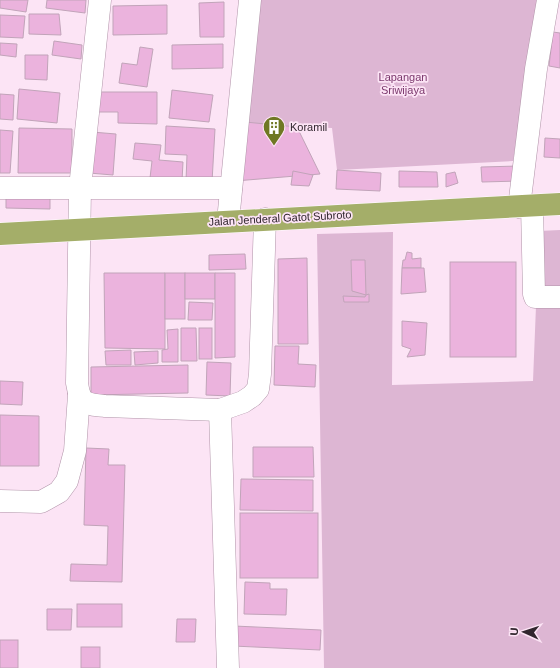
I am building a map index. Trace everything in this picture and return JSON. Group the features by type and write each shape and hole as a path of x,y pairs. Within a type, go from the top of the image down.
{"highway":[{"name":"Jalan Jenderal Gatot Subroto","path":"0,234 560,204"}],"street":[{"path":"0,501 41,502 60,492 67,481 75,451 79,395 77,383 80,188 100,0"},
{"path":"228,221 250,0"},
{"path":"548,0 536,69 525,206 535,297 560,297"},
{"path":"0,188 231,188"},
{"path":"79,395 87,404 220,410 243,402 252,396 258,389 260,374 265,219"},
{"path":"220,410 228,668"}],"green space":[{"name":"Lapangan Sriwijaya","path":"251,0 538,0 513,161 337,170 332,128 236,124"},
{"path":"560,230 560,668 324,668 317,234 393,232 392,385 533,381 539,231"}],"building":[{"path":"0,0 28,0 26,12 0,8"},
{"path":"47,0 86,0 85,13 46,8"},
{"path":"224,2 224,37 200,37 199,3"},
{"path":"167,5 167,34 113,35 113,6"},
{"path":"29,14 59,14 61,35 29,34"},
{"path":"0,15 25,16 23,38 0,37"},
{"path":"553,32 560,33 560,68 549,66"},
{"path":"54,41 82,45 81,59 52,55"},
{"path":"0,43 17,44 16,57 0,55"},
{"path":"223,44 223,68 172,69 172,45"},
{"path":"140,47 153,49 147,87 119,83 122,63 137,65"},
{"path":"25,55 48,55 47,80 25,79"},
{"path":"19,89 60,93 57,123 17,119"},
{"path":"172,90 213,95 209,122 169,118"},
{"path":"95,92 157,92 157,124 118,123 118,112 95,112"},
{"path":"0,94 14,95 13,120 0,119"},
{"name":"Koramil","path":"245,122 297,127 320,174 235,181"},
{"path":"166,126 215,129 212,182 186,181 187,155 165,154"},
{"path":"19,128 72,129 72,173 18,173"},
{"path":"0,130 13,131 10,173 0,173"},
{"path":"92,132 116,134 113,175 89,173"},
{"path":"545,138 560,139 560,158 544,157"},
{"path":"135,143 161,145 159,160 183,162 182,181 150,178 152,161 133,159"},
{"path":"519,166 520,181 482,182 481,167"},
{"path":"337,170 381,173 380,191 336,189"},
{"path":"293,171 313,175 309,186 291,185"},
{"path":"399,171 437,172 438,187 399,187"},
{"path":"455,172 458,183 446,187 446,174"},
{"path":"6,192 50,194 50,209 6,208"},
{"path":"407,252 412,253 412,259 421,258 421,268 402,268 403,260 405,260"},
{"path":"245,254 246,269 209,270 209,255"},
{"path":"307,258 308,344 278,344 278,259"},
{"path":"351,260 365,260 366,295 352,291"},
{"path":"450,262 516,262 516,357 450,357"},
{"path":"402,268 424,268 426,292 401,294"},
{"path":"104,273 165,273 165,349 105,348"},
{"path":"165,273 185,273 185,319 165,319"},
{"path":"185,273 215,273 215,299 185,299"},
{"path":"215,273 235,273 235,357 215,358"},
{"path":"369,294 369,302 344,302 343,296 365,297"},
{"path":"189,302 213,303 212,320 188,320"},
{"path":"402,321 427,323 425,355 407,357 411,349 402,346"},
{"path":"181,328 196,328 197,361 181,361"},
{"path":"199,328 212,328 212,359 199,359"},
{"path":"178,329 178,362 162,362 162,350 168,349 167,330"},
{"path":"275,346 299,346 298,364 316,365 315,387 274,385"},
{"path":"131,350 131,365 106,365 105,351"},
{"path":"158,351 158,363 135,365 134,352"},
{"path":"207,362 231,363 230,396 206,395"},
{"path":"188,365 188,393 91,395 91,367"},
{"path":"0,381 23,382 22,405 0,404"},
{"path":"0,415 39,416 39,466 0,466"},
{"path":"253,447 313,447 314,477 253,477"},
{"path":"86,448 109,449 108,465 125,465 122,582 70,581 71,564 107,565 108,526 84,525"},
{"path":"241,479 313,480 313,511 240,510"},
{"path":"240,513 318,513 318,578 240,578"},
{"path":"245,582 270,583 270,589 287,589 286,615 244,614"},
{"path":"77,604 122,604 122,627 77,627"},
{"path":"47,609 72,609 71,630 47,630"},
{"path":"177,619 196,619 195,642 176,642"},
{"path":"234,626 321,630 320,650 233,646"},
{"path":"0,640 18,640 18,668 0,668"},
{"path":"81,647 100,647 100,668 81,668"}],"place":[{"name":"Koramil","path":"274,146"}]}
